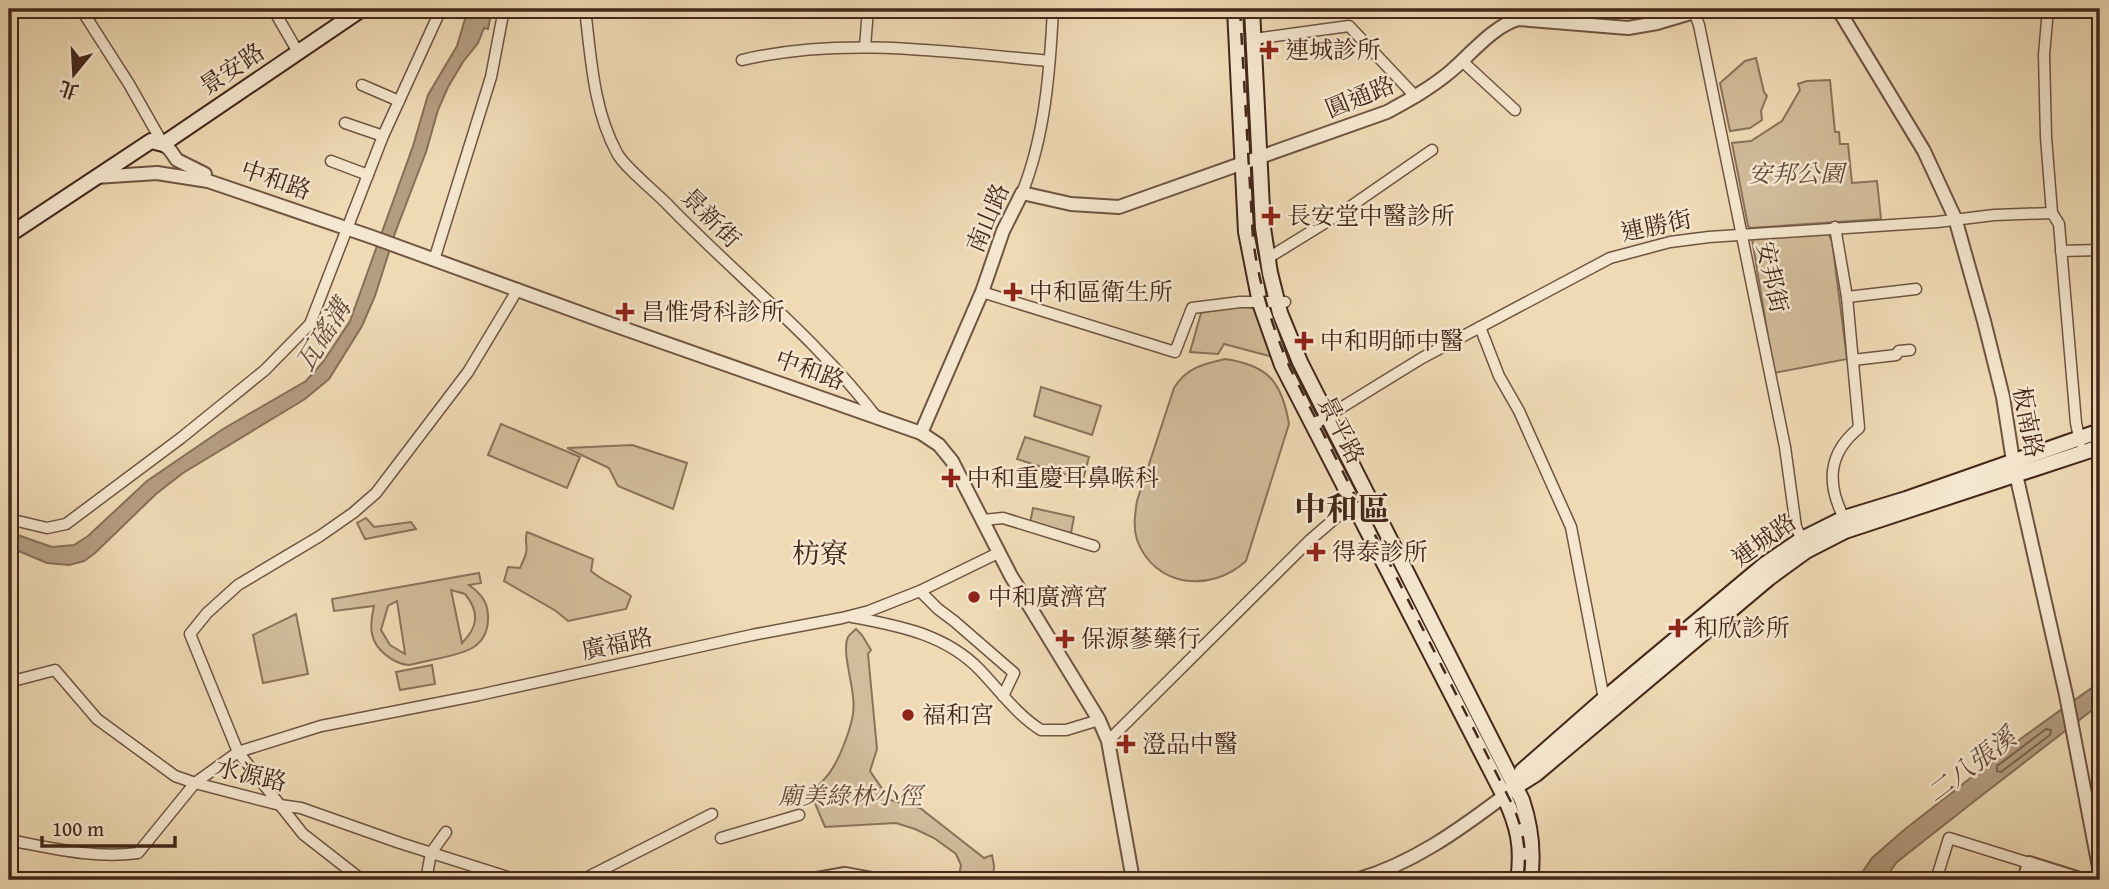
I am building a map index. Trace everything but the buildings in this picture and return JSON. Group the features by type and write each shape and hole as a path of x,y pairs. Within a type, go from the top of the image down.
{"main road":[{"name":"景安路","path":"163,144 362,9"},
{"name":"景平路","path":"1235,9 1246,233 1260,303 1282,365 1515,820 1520,845 1518,880"},
{"name":"景平路","path":"1252,9 1264,228 1268,258 1287,332 1366,495 1516,786 1528,816 1533,845 1530,880"},
{"name":"中和路","path":"9,235 151,141 163,144"},
{"name":"連城路","path":"1504,796 1536,774 1769,578 1804,545 2081,446 2100,432"},
{"name":"連城路","path":"2081,446 2100,447"},
{"name":"連城路","path":"1516,786 1522,771 1764,565 1804,545 1844,518 2015,468"}],"street":[{"path":"81,9 163,144 177,160 249,195"},
{"path":"273,9 298,52"},
{"path":"9,519 47,528 66,524 181,438 265,370 310,324 383,136 441,9"},
{"path":"434,260 492,77 504,9"},
{"name":"景新街","path":"585,9 592,74 598,100 618,156 701,239 801,332 854,388 878,419"},
{"path":"865,47 868,9"},
{"name":"南山路","path":"921,433 982,292 1003,231 1022,193 1033,159 1047,86 1053,9"},
{"name":"板南路","path":"1838,9 1924,151 1955,218 2003,397 2015,468 2067,701 2100,872"},
{"path":"2048,9 2044,55 2046,137 2052,213 2059,224 2081,446"},
{"name":"圓通路","path":"1022,193 1071,204 1119,207 1387,112 1416,97 1519,14 1628,28 1657,23 1695,10"},
{"name":"安邦街","path":"1695,10 1785,447 1796,527 1804,545"},
{"path":"1254,39 1349,26 1416,97"},
{"path":"742,60 812,48 865,47 1049,61"},
{"path":"1462,61 1515,110"},
{"path":"362,85 399,101"},
{"path":"345,123 383,136"},
{"name":"中和路","path":"163,144 162,147 172,163 208,181 921,433 939,445 952,461 998,553 1099,720 1108,741 1133,880"},
{"path":"1268,258 1341,213 1432,150"},
{"path":"331,161 368,175"},
{"name":"中和路","path":"96,177 157,173 208,181"},
{"name":"連勝街","path":"1313,425 1422,358 1610,258 1670,242 1741,234 2052,213"},
{"path":"1835,228 1847,297 1859,428 1847,438 1832,468 1833,484 1844,518"},
{"path":"2061,251 2100,250"},
{"path":"362,880 303,834 238,752 190,634 207,613 238,585 320,536 376,493 468,372 518,289"},
{"path":"1847,297 1916,289"},
{"path":"982,292 1175,352 1192,308 1240,302 1281,302"},
{"path":"1480,327 1499,376 1519,411 1571,527 1604,699"},
{"path":"1853,360 1896,355 1899,351 1910,350"},
{"path":"1108,741 1310,540 1366,495"},
{"path":"983,520 1003,518 1094,546"},
{"name":"廣福路","path":"9,840 114,856 138,853 195,783 238,752 321,726 479,695 869,611 920,591 998,553"},
{"path":"920,591 1014,673 1003,696"},
{"path":"849,616 910,629 940,640 960,652 1041,730 1066,730 1099,720"},
{"name":"水源路","path":"9,682 55,670 97,719 175,776 280,805 301,808 517,880"},
{"name":"連城路","path":"1356,880 1427,850 1504,796"},
{"path":"582,880 712,814"},
{"path":"721,838 799,815"},
{"path":"426,880 431,853 446,832"},
{"path":"1936,880 1948,838 2083,880"},
{"path":"2024,880 2029,863"},
{"path":"811,880 845,874 878,880"}],"green space":[{"path":"1756,58 1767,96 1761,111 1762,120 1750,128 1730,131 1720,83 1745,61"},
{"name":"安邦公園","path":"1830,80 1835,132 1839,132 1840,144 1848,144 1852,183 1877,181 1881,219 1750,228 1732,143 1751,141 1782,121 1800,90 1798,84"},
{"name":"安邦公園","path":"1824,232 1832,241 1847,359 1774,373 1752,239"},
{"path":"1235,305 1257,309 1273,357 1224,344 1218,354 1190,352 1201,313"},
{"path":"1225,359 1252,366 1270,378 1282,397 1289,424 1246,561 1217,578 1185,580 1170,576 1145,556 1136,535 1137,501 1174,388 1190,371"},
{"path":"1041,387 1101,406 1092,435 1034,416"},
{"path":"501,424 580,457 567,488 488,455"},
{"path":"1025,437 1089,457 1083,480 1017,459"},
{"path":"632,445 687,463 673,509 618,486 609,468 567,448"},
{"path":"1033,508 1074,517 1071,533 1030,523"},
{"path":"366,518 374,527 411,522 416,529 365,539 357,523"},
{"path":"527,532 593,559 591,571 631,596 626,609 568,621 556,611 504,581 508,567 520,568 527,548"},
{"path":"479,573 481,583 469,585 484,600 488,621 483,638 472,648 409,665 391,659 381,651 374,640 371,631 374,606 334,611 332,599","holes":["451,590 465,594 475,613 474,625 462,643","397,601 405,653 405,654 390,645 381,630 388,606"]},
{"path":"296,614 308,674 263,683 253,635"},
{"name":"廟美綠林小徑","path":"856,629 871,650 868,654 877,749 870,771 890,800 920,808 984,858 992,855 993,880 958,880 961,865 956,854 934,838 896,823 825,827 811,794 835,764 851,725 854,709 846,645 848,637"},
{"path":"432,665 435,684 400,690 396,672"}],"water":[{"path":"468,9 492,9 488,29 484,28 478,43 448,87 375,296 362,326 329,379 305,399 183,473 156,494 84,561 69,565 47,563 9,547 9,532 52,547 74,545 88,536 147,481 223,429 306,381 323,362 350,321 413,146 428,95 457,46"},
{"path":"2100,682 2100,704 1897,862 1884,880 1857,880 1872,858 1904,830 2023,737"}],"railway":[{"path":"1240,9 1253,239 1272,321 1290,368 1512,804 1524,841 1523,880"}],"place":[{"name":"連城診所","path":"1269,50"},
{"name":"長安堂中醫診所","path":"1271,216"},
{"name":"中和區衛生所","path":"1013,292"},
{"name":"昌惟骨科診所","path":"625,312"},
{"name":"中和明師中醫","path":"1304,341"},
{"name":"中和重慶耳鼻喉科","path":"951,478"},
{"name":"得泰診所","path":"1316,552"},
{"name":"中和廣濟宮","path":"974,597"},
{"name":"和欣診所","path":"1678,628"},
{"name":"保源蔘藥行","path":"1065,639"},
{"name":"福和宮","path":"908,715"},
{"name":"澄品中醫","path":"1126,744"}],"district":[{"name":"中和區","path":"1342,509"},
{"name":"枋寮","path":"820,553"}],"water label":[{"name":"瓦磘溝","path":"323,335"},
{"name":"二八張溪","path":"1971,765"}]}
